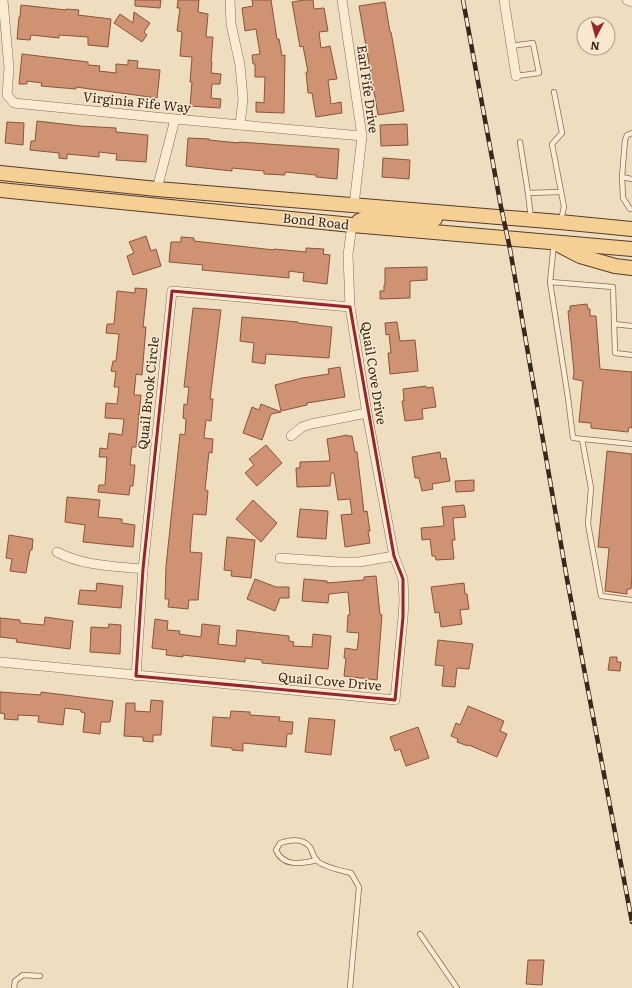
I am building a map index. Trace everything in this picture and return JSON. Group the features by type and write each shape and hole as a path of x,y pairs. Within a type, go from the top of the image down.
{"main road":[{"name":"Bond Road","path":"0,173 157,189 632,229"},
{"path":"58,196 75,191 149,197 155,193 157,189"},
{"name":"Bond Road","path":"0,190 352,225 632,249"},
{"path":"242,214 257,208 332,215 344,214 352,209 354,205"},
{"path":"352,225 369,218 412,220 440,219 460,214"},
{"path":"554,242 580,256 616,266 632,268"}],"street":[{"name":"Virginia Fife Way","path":"3,0 9,68 8,95 14,103 362,136"},
{"path":"230,0 231,24 240,65 243,98 240,125"},
{"name":"Earl Fife Drive","path":"342,0 362,136 354,205"},
{"path":"504,0 516,76"},
{"path":"627,0 632,2"},
{"path":"157,189 175,119"},
{"name":"Quail Cove Drive","path":"0,662 395,700 404,601 403,579 394,556 367,414 350,307 348,255 352,225"},
{"name":"Quail Brook Circle","path":"136,676 143,569 172,291 350,307"},
{"path":"291,436 302,427 311,424 367,414"},
{"path":"57,552 83,563 143,569"},
{"path":"280,558 359,562 394,556"}],"lane":[{"path":"511,46 533,43 539,73 516,76"},
{"path":"554,92 562,133 552,144 564,207 560,222"},
{"path":"632,133 627,135 625,140 622,177 623,198 630,209 632,209"},
{"path":"520,142 531,220"},
{"path":"622,177 632,179"},
{"path":"528,193 560,192"},
{"path":"554,242 550,282 568,398 572,438 632,444"},
{"path":"550,282 613,287 615,353 632,355"},
{"path":"614,324 632,326"},
{"path":"582,439 591,488 588,524 601,596 632,600"},
{"path":"317,860 306,863 290,863 279,856 276,850 280,843 288,840 300,840 309,845 317,860 330,867 351,873 359,887 350,988"},
{"path":"420,934 457,988"},
{"path":"14,988 14,981 24,975 40,976"}],"highlighted area":[{"path":"172,291 350,307 394,556 403,579 403,617 395,700 136,676 143,569"}],"building":[{"path":"135,0 161,0 160,8 135,6"},
{"path":"178,0 199,0 198,12 208,14 206,37 213,37 211,73 221,74 220,84 212,84 211,98 221,99 220,108 190,106 192,57 180,56 182,32 177,31 180,8 177,8"},
{"path":"252,0 271,0 277,39 279,39 282,56 285,55 284,113 256,112 256,102 264,103 265,77 255,77 255,64 253,64 252,55 260,54 256,29 245,31 242,8 253,6"},
{"path":"313,0 314,9 324,8 328,31 319,32 321,48 330,46 337,79 328,80 331,104 341,102 342,113 316,117 312,93 308,93 306,72 308,72 303,46 300,47 292,2"},
{"path":"385,2 404,111 378,115 359,6"},
{"path":"21,5 79,10 78,15 111,19 108,47 88,45 88,37 59,35 59,38 31,35 30,40 17,39"},
{"path":"134,12 150,23 144,32 147,35 142,42 114,23 120,14 133,23"},
{"path":"22,54 88,62 88,65 100,66 99,71 116,73 116,64 128,65 128,60 138,61 137,68 160,70 157,98 76,87 76,89 41,86 42,83 27,81 27,84 19,84"},
{"path":"37,121 116,128 116,132 148,135 146,162 116,160 117,154 99,152 99,157 67,154 67,159 59,158 59,153 30,150 31,141 35,141"},
{"path":"7,122 24,123 23,145 5,143"},
{"path":"407,124 408,145 381,146 380,125"},
{"path":"188,138 239,143 339,149 337,179 285,172 285,175 264,174 264,171 232,168 232,171 186,166"},
{"path":"383,158 410,160 409,179 382,177"},
{"path":"146,236 151,251 156,249 161,266 133,275 127,256 134,253 129,242"},
{"path":"181,237 194,238 194,241 274,250 306,252 306,248 324,249 323,254 330,255 327,284 303,281 304,273 289,271 289,278 202,270 203,265 169,262 171,242 181,242"},
{"path":"427,267 427,280 410,281 410,298 380,299 380,291 384,291 385,285 385,268"},
{"path":"135,288 147,289 143,327 146,327 142,375 136,374 134,395 141,395 136,447 132,447 130,465 135,465 133,486 130,486 129,495 98,492 99,485 105,485 107,457 99,457 100,448 107,449 109,433 122,435 124,419 105,418 106,403 117,404 119,387 114,387 116,372 111,371 113,361 116,361 119,334 106,333 107,324 114,324 117,291 135,293"},
{"path":"587,304 588,309 590,309 590,316 596,316 600,369 632,372 632,428 629,427 628,432 591,428 591,423 579,422 583,381 573,379 574,372 568,311 570,311 570,306"},
{"path":"193,308 221,310 210,399 213,399 211,421 206,420 204,438 213,439 212,453 209,452 205,490 208,491 206,515 193,514 190,552 202,553 198,600 189,600 188,609 168,607 169,599 165,599 166,566 180,434 185,435 186,419 183,418 184,404 187,405 189,387 184,387"},
{"path":"242,317 298,322 332,327 329,358 266,354 265,364 252,362 254,343 240,341"},
{"path":"397,322 400,341 415,340 418,371 390,374 388,353 391,353 389,334 386,335 385,323"},
{"path":"340,367 345,397 307,403 307,405 281,411 275,385 302,378 329,374 328,369"},
{"path":"426,386 427,388 433,387 436,407 422,409 423,419 405,421 402,401 404,401 403,389"},
{"path":"261,404 281,412 271,414 262,440 243,433 252,407 259,410"},
{"path":"347,435 352,436 355,452 357,452 364,512 367,511 370,531 368,531 370,543 345,547 341,515 352,514 350,499 338,500 334,473 331,473 330,486 297,487 296,468 300,468 300,462 330,461 327,439"},
{"path":"266,445 282,463 257,486 245,473 254,465 249,459"},
{"path":"607,451 632,454 632,575 631,589 627,589 627,594 605,591 609,548 598,547"},
{"path":"440,452 441,459 446,458 450,481 432,484 433,489 422,491 419,478 415,478 412,457"},
{"path":"474,480 474,491 456,492 455,481"},
{"path":"67,497 100,500 98,517 122,519 122,523 135,525 133,547 83,542 85,525 65,522"},
{"path":"253,500 277,523 261,542 236,519"},
{"path":"464,505 466,517 453,518 455,540 452,540 454,559 436,560 435,556 432,556 430,539 422,540 421,528 444,526 442,507"},
{"path":"300,509 328,511 326,539 297,537"},
{"path":"9,535 33,539 32,550 30,550 26,573 10,571 12,559 6,558"},
{"path":"227,537 255,540 251,578 231,576 232,571 224,570"},
{"path":"376,576 380,614 382,615 377,680 344,676 346,658 344,658 345,648 357,650 359,633 347,632 348,615 350,615 348,592 329,594 328,603 302,601 304,579 327,581 327,583 364,580 364,577"},
{"path":"255,579 276,587 289,587 289,598 280,598 275,611 247,599"},
{"path":"97,583 123,586 121,608 78,604 80,590 96,591"},
{"path":"464,583 469,609 460,610 462,624 441,627 439,612 435,613 431,587"},
{"path":"45,617 73,621 70,649 16,642 17,639 0,637 0,618 20,620 20,623 44,625"},
{"path":"155,619 168,621 167,630 180,631 179,634 201,637 202,624 220,626 218,644 236,646 237,630 289,636 289,641 294,642 293,646 312,647 313,634 331,636 328,669 262,663 262,660 245,658 245,662 183,655 183,657 166,655 167,650 152,648"},
{"path":"109,624 121,625 120,654 90,652 91,627 108,628"},
{"path":"438,640 473,644 469,669 457,668 455,687 442,686 444,666 435,665"},
{"path":"610,657 617,657 617,662 621,662 620,671 608,670"},
{"path":"0,692 41,695 41,692 113,701 110,722 101,722 100,734 83,732 85,713 81,712 81,710 65,708 63,725 38,722 39,716 18,715 18,720 4,719 5,714 0,713"},
{"path":"151,700 163,701 161,735 153,735 153,742 143,741 143,737 124,736 126,703 135,703 135,711 150,712"},
{"path":"468,706 504,721 500,731 507,734 497,757 469,745 468,746 457,742 458,739 451,736 456,723 460,725"},
{"path":"231,711 250,712 250,715 280,717 279,721 293,722 292,734 287,734 286,747 243,743 243,751 232,750 232,748 211,746 213,717 230,718"},
{"path":"309,718 335,720 331,755 305,752"},
{"path":"418,727 429,758 406,766 400,749 395,751 390,737"},
{"path":"528,960 544,960 542,985 526,984"}],"railway":[{"path":"463,0 510,249 567,579 632,922"}]}
